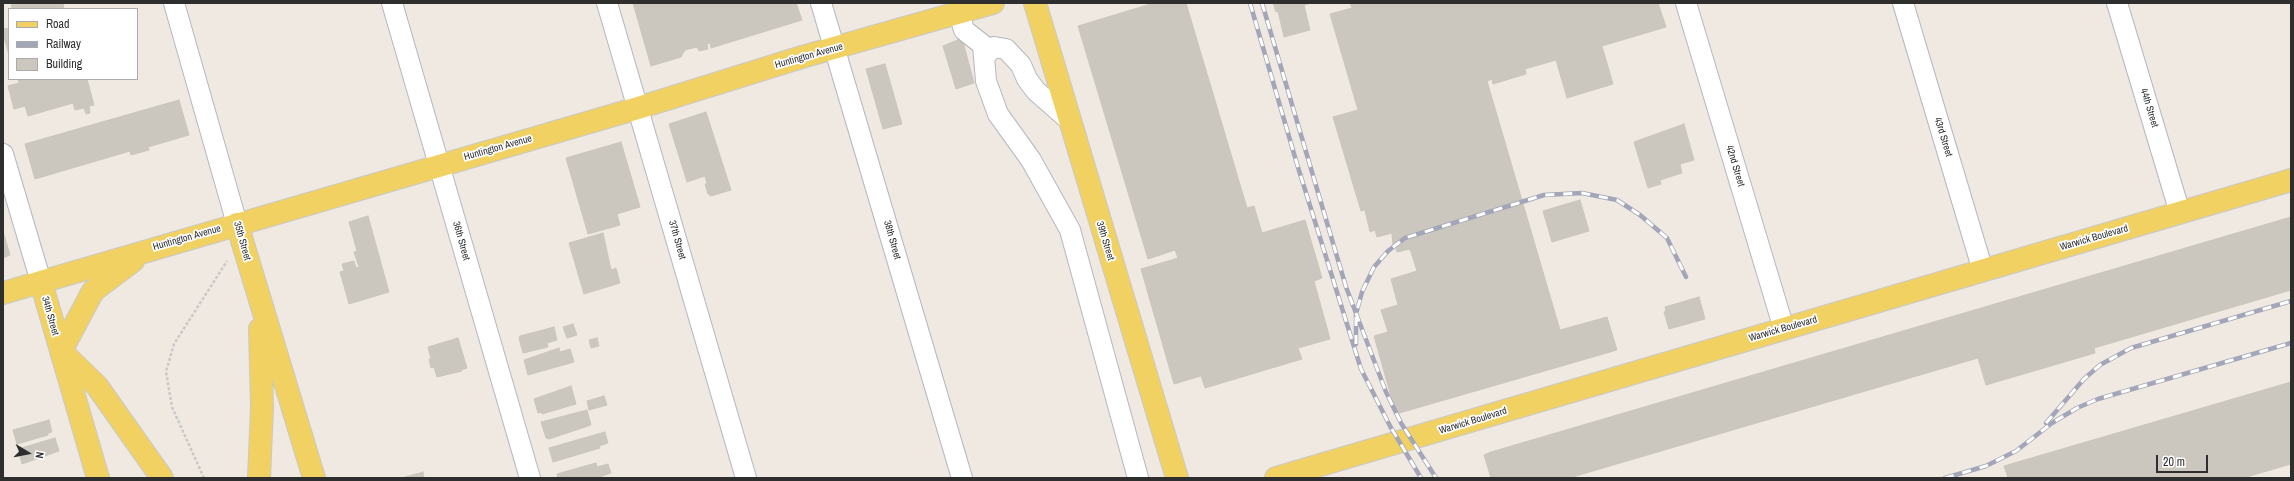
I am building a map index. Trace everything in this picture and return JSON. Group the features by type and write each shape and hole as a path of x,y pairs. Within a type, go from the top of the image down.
{"main road":[{"name":"Huntington Avenue","path":"3,293 993,3"},
{"name":"39th Street","path":"1035,3 1177,478"},
{"name":"Warwick Boulevard","path":"1276,478 2291,180"},
{"name":"35th Street","path":"237,224 314,478"},
{"path":"150,249 111,275 93,291 60,351 96,386 162,478"},
{"name":"34th Street","path":"41,282 98,478"},
{"path":"258,294 262,366 259,478"}],"street":[{"name":"35th Street","path":"174,3 237,224"},
{"name":"36th Street","path":"392,3 530,478"},
{"name":"37th Street","path":"607,3 746,478"},
{"name":"38th Street","path":"821,3 962,478"},
{"name":"42nd Street","path":"1686,3 1784,329"},
{"name":"43rd Street","path":"1904,3 1983,270"},
{"name":"44th Street","path":"2117,3 2180,213"},
{"path":"959,13 964,30 983,45 986,81 998,114 1031,160 1070,230 1138,478"},
{"path":"984,56 994,47 1006,49 1021,65 1027,79 1036,91 1069,120"},
{"name":"34th Street","path":"3,154 41,282"}],"path":[{"path":"204,478 172,406 167,387 167,363 174,344 229,259"}],"building":[{"path":"18,3 63,3 64,8 12,8 11,5"},
{"path":"633,3 796,3 802,20 711,48 710,43 707,44 708,49 699,51 697,47 685,50 681,57 651,66"},
{"path":"1154,3 1186,3 1247,208 1254,206 1262,233 1305,220 1322,278 1314,281 1330,339 1298,348 1302,359 1205,388 1201,376 1174,384 1141,269 1178,258 1175,250 1148,259 1078,26"},
{"path":"1273,3 1311,3 1304,5 1310,30 1284,37 1278,11 1276,12"},
{"path":"1350,3 1658,3 1666,27 1602,46 1613,84 1567,98 1556,60 1525,69 1526,74 1493,84 1492,79 1487,81 1560,330 1607,317 1617,350 1396,414 1374,336 1388,332 1381,310 1398,305 1391,279 1417,271 1410,249 1397,252 1395,245 1393,246 1392,233 1377,237 1375,230 1370,232 1365,210 1361,211 1333,117 1358,110 1330,14 1352,8"},
{"path":"8,28 8,52 3,34 3,29"},
{"path":"962,38 974,83 956,89 943,46"},
{"path":"885,64 902,124 883,129 866,69"},
{"path":"18,80 87,80 94,105 89,106 90,113 86,114 84,108 75,110 73,103 28,116 25,106 14,109 8,86 19,83"},
{"path":"179,100 189,135 148,147 149,150 131,155 130,151 35,179 25,144"},
{"path":"706,112 731,190 711,196 708,194 705,184 707,184 705,176 687,182 669,124"},
{"path":"1684,124 1694,160 1680,164 1682,173 1660,180 1661,184 1648,188 1634,142"},
{"path":"621,142 640,207 617,214 620,225 588,234 566,158"},
{"path":"1580,200 1589,231 1552,242 1543,211"},
{"path":"368,216 389,292 349,304 340,272 344,271 342,264 354,261 356,268 359,267 354,252 357,251 349,222"},
{"path":"2291,217 2291,290 2094,348 2095,353 1986,385 1978,358 1569,478 1491,478 1484,455 1491,452"},
{"path":"3,231 10,255 3,258"},
{"path":"603,233 611,270 616,268 620,283 584,294 569,243"},
{"path":"1699,297 1705,319 1669,329 1664,312 1666,311 1665,307"},
{"path":"573,324 577,335 567,338 563,327"},
{"path":"554,327 557,340 547,343 548,347 523,353 519,338 520,336"},
{"path":"458,338 467,368 461,370 462,371 437,377 434,367 431,368 429,359 431,359 428,347"},
{"path":"597,338 599,346 591,348 589,340"},
{"path":"559,348 560,352 570,349 574,362 528,375 524,360"},
{"path":"2291,382 2291,464 2243,478 2008,478 2004,466"},
{"path":"571,386 576,404 542,414 542,412 538,413 534,399"},
{"path":"604,396 607,405 589,410 587,401"},
{"path":"587,410 591,425 549,439 546,438 541,422"},
{"path":"49,420 52,432 48,433 48,435 17,444 13,430"},
{"path":"605,432 608,443 599,446 600,448 553,462 549,448"},
{"path":"55,438 59,451 22,464 18,449"},
{"path":"596,463 597,467 608,464 611,473 596,478 558,478 557,474"},
{"path":"423,472 424,478 402,478"}],"railway":[{"path":"1250,3 1297,164 1361,369 1390,426 1421,478"},
{"path":"1262,3 1346,287 1386,392 1401,423 1436,478"},
{"path":"1356,344 1356,314 1362,292 1374,267 1388,251 1405,238 1544,195 1582,193 1617,200 1640,215 1667,238 1686,277"},
{"path":"2046,423 2084,379 2100,365 2131,348 2291,301"},
{"path":"1945,478 1986,466 2016,451 2052,423 2077,408 2098,399 2291,343"}]}
